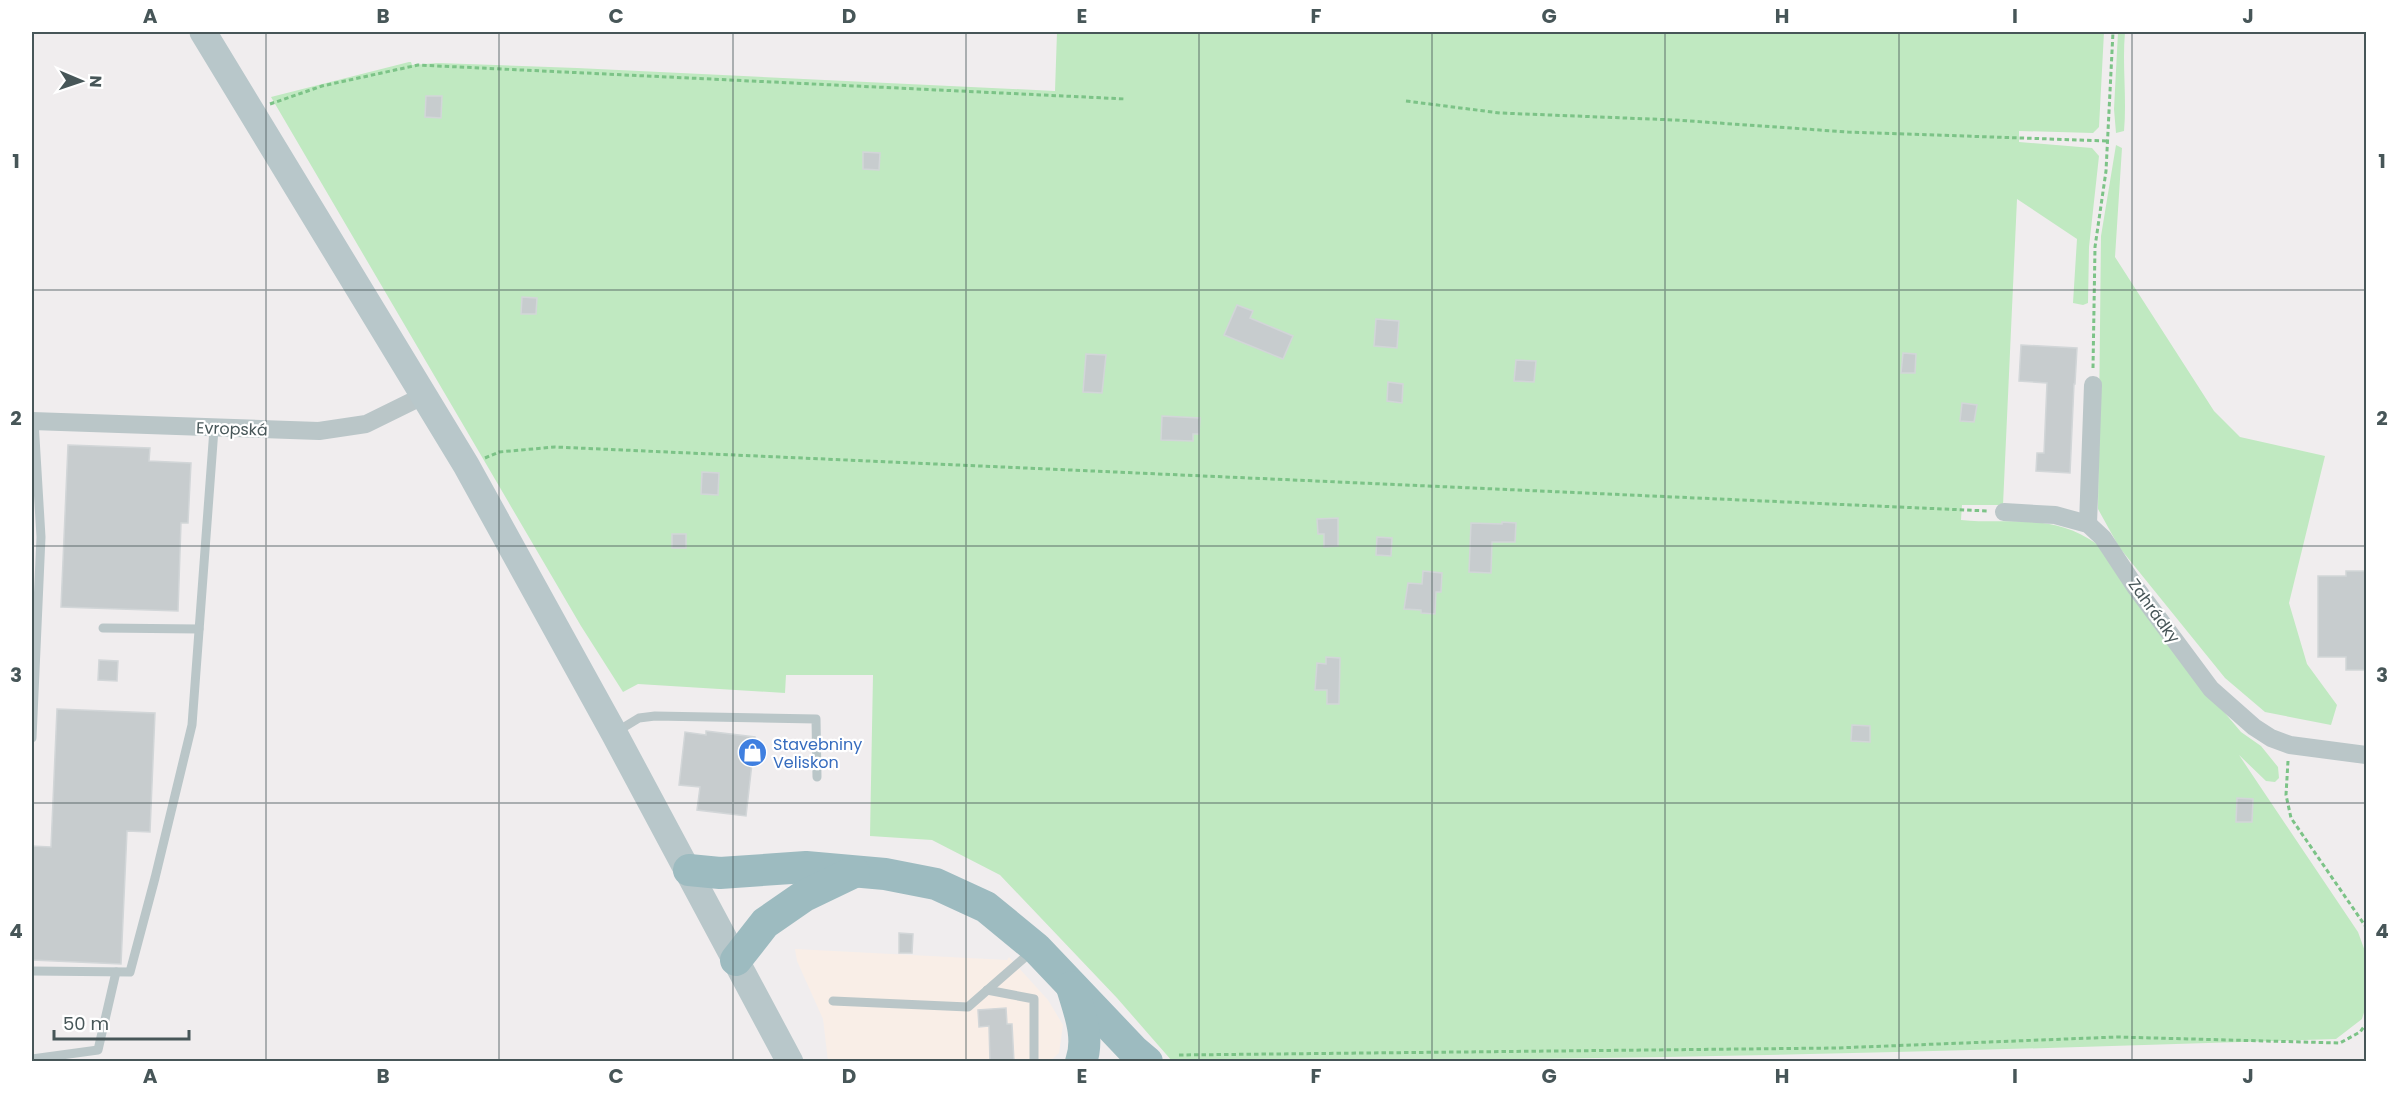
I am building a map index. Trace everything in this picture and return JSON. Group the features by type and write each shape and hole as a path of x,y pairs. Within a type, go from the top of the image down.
{"highway":[{"path":"689,870 720,873 806,867 885,874 936,884 986,907 1036,948 1147,1062"},
{"path":"736,960 765,923 804,896 854,872"},
{"path":"1072,986 1084,1032 1085,1045 1081,1062"}],"main road":[{"path":"203,32 425,395 465,465 689,870 790,1062"}],"street":[{"path":"2004,512 2055,515 2088,524 2093,385"},
{"name":"Evropská","path":"33,421 320,431 366,424 425,395"},
{"name":"Zahrádky","path":"2088,524 2103,538 2136,588 2211,689 2254,727 2290,745 2367,755"}],"lane":[{"path":"32,738 36,537 33,421"},
{"path":"32,971 130,972 192,725 214,429"},
{"path":"104,628 199,629"},
{"path":"614,733 639,718 656,716 816,719 817,777"},
{"path":"833,1001 968,1007 1036,948"},
{"path":"32,1059 98,1050 116,972"},
{"path":"987,990 1034,999 1034,1062"}],"path":[{"path":"2093,385 2095,247 2108,141 2113,32"},
{"path":"255,116 269,104 322,86 418,65 1126,99"},
{"path":"1407,101 1500,113 1675,120 1848,132 2108,141"},
{"path":"465,465 499,452 555,447 2004,512"},
{"path":"2290,745 2286,795 2291,818 2367,927"},
{"path":"1179,1055 1836,1048 2117,1037 2340,1043 2360,1032 2367,1024"}],"shaded area":[{"path":"795,949 1007,960 1009,957 1048,1000 1063,1025 1059,1053 1049,1062 828,1061 823,1019 797,961"}],"green space":[{"path":"1057,32 2104,32 2099,127 2093,133 2019,131 2019,142 2092,148 2099,156 2089,247 2088,303 2083,305 2073,303 2077,239 2017,199 2003,505 1962,505 1961,520 2031,522 2064,527 2097,544 2179,659 2241,732 2261,746 2278,767 2279,778 2275,782 2266,781 2239,755 2358,932 2366,954 2366,1006 2362,1019 2336,1039 1754,1055 1463,1060 1172,1061 1117,998 1000,875 932,840 870,836 873,675 786,675 785,693 638,684 623,692 581,626 271,97 409,62 412,65 438,63 577,68 1055,91"},
{"path":"2118,32 2125,32 2125,119 2124,131 2116,133 2114,109"},
{"path":"2116,145 2122,148 2115,257 2214,411 2240,437 2325,456 2289,603 2307,664 2337,705 2331,725 2265,712 2225,678 2119,547 2098,509 2101,236"}],"building":[{"path":"426,96 442,96 441,118 425,117"},
{"path":"863,152 880,153 879,170 863,169"},
{"path":"522,297 537,298 536,314 521,314"},
{"path":"1237,305 1253,311 1250,318 1293,336 1283,359 1224,335"},
{"path":"1376,319 1399,321 1397,348 1374,346"},
{"path":"2021,345 2077,348 2070,473 2036,471 2037,453 2044,453 2047,383 2019,381"},
{"path":"1903,353 1916,354 1915,373 1901,373"},
{"path":"1086,354 1106,355 1102,393 1083,392"},
{"path":"1516,360 1536,361 1534,382 1514,381"},
{"path":"1388,382 1403,384 1402,403 1387,401"},
{"path":"1962,403 1977,405 1974,422 1960,421"},
{"path":"1162,416 1200,418 1199,434 1193,434 1193,441 1161,440"},
{"path":"68,445 150,448 149,461 191,463 188,523 181,523 178,611 61,607"},
{"path":"702,472 719,473 718,495 701,494"},
{"path":"1338,518 1338,546 1324,547 1324,534 1318,534 1317,519"},
{"path":"1502,522 1516,523 1515,542 1492,542 1491,573 1469,572 1471,523 1502,524"},
{"path":"672,534 686,534 686,548 672,548"},
{"path":"1377,537 1392,538 1391,556 1376,555"},
{"path":"1423,571 1442,573 1441,592 1436,592 1435,614 1404,609 1408,583 1422,584"},
{"path":"2346,571 2367,571 2367,670 2346,670 2346,657 2318,657 2318,576 2346,576"},
{"path":"1326,657 1340,658 1339,704 1327,704 1327,690 1315,690 1317,663 1326,664"},
{"path":"99,660 118,661 117,681 98,680"},
{"path":"57,709 155,713 150,832 127,831 121,964 32,960 32,846 51,847"},
{"path":"1852,725 1870,726 1870,742 1851,741"},
{"path":"706,731 755,737 746,816 697,810 700,787 679,785 685,732 706,735"},
{"path":"2237,798 2253,799 2252,822 2236,822"},
{"path":"899,933 913,934 912,953 899,953"},
{"path":"1006,1008 1007,1024 1012,1024 1014,1062 990,1062 989,1026 979,1027 978,1010"}],"place":[{"name":"Stavebniny Veliskon","path":"752,753"}]}
